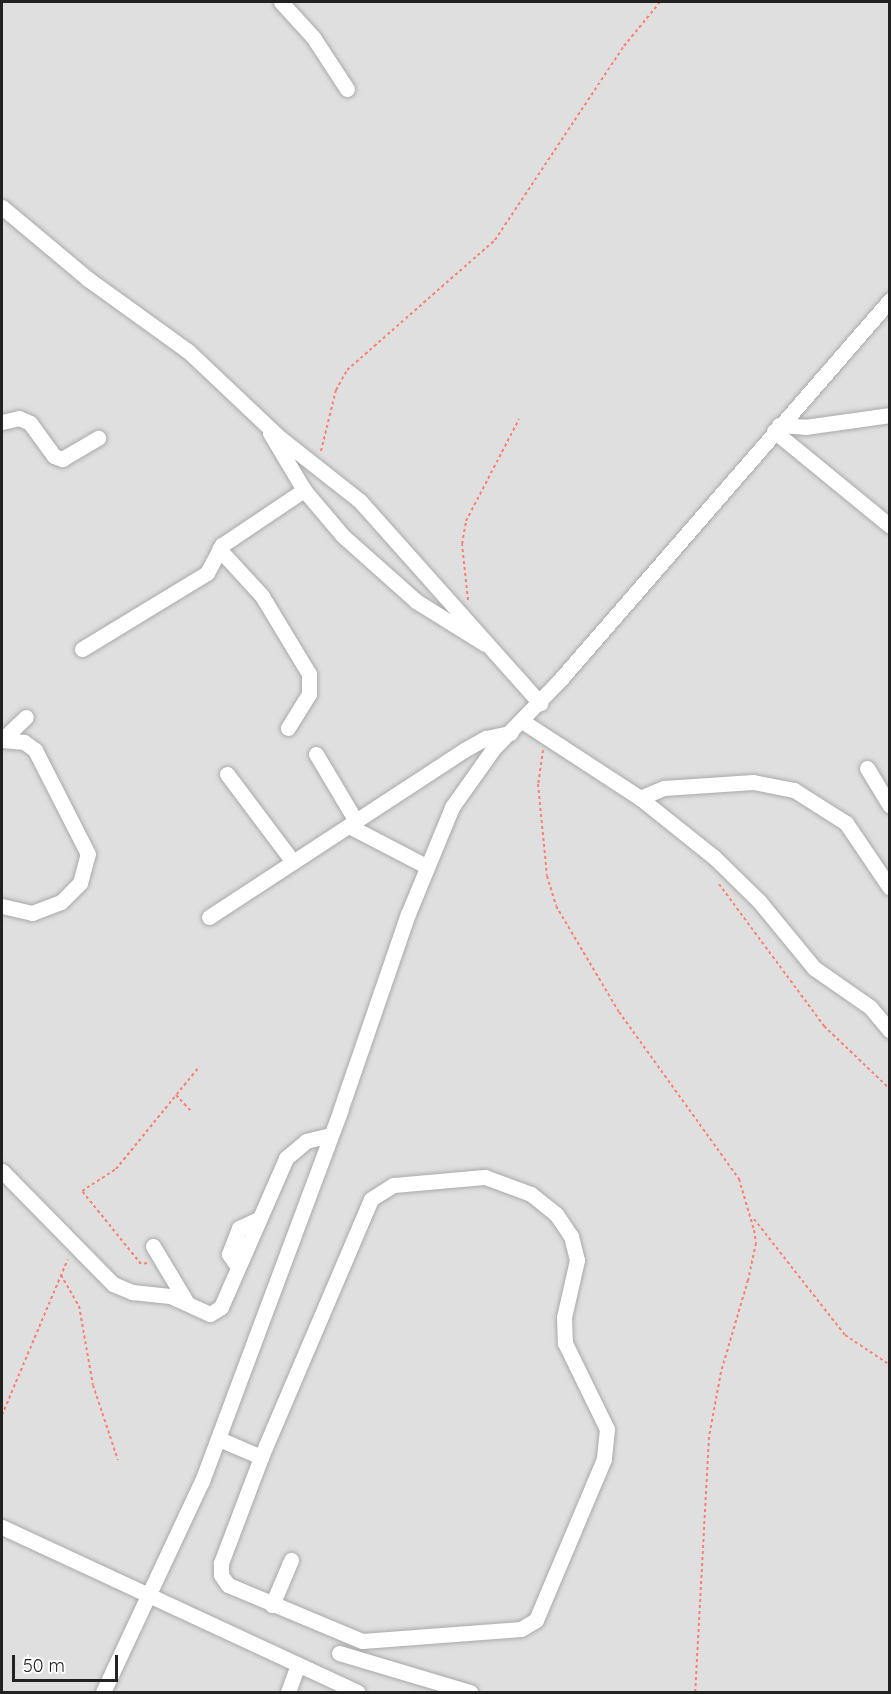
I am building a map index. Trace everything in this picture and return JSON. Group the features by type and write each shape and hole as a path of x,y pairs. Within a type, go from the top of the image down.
{"street":[{"path":"281,2 313,37 347,89"},
{"path":"2,207 80,273 188,351 264,423 382,522 540,703"},
{"path":"103,1692 149,1597 219,1438 426,866 464,787 510,733 540,703 890,300"},
{"path":"777,428 806,427 890,415"},
{"path":"2,422 19,418 30,423 54,456 62,459 98,438"},
{"path":"264,423 304,490 343,536 404,591 452,626 492,647"},
{"path":"777,428 890,526"},
{"path":"82,649 207,573 219,549 304,490"},
{"path":"219,549 262,596 309,674 309,694 288,728"},
{"path":"2,740 26,717"},
{"path":"522,721 639,798 714,857 759,901 814,968 870,1007 890,1031"},
{"path":"209,917 475,743 510,733"},
{"path":"2,740 24,742 35,750 88,854 80,883 61,902 32,913 2,906"},
{"path":"316,754 352,823 426,866"},
{"path":"867,768 890,806"},
{"path":"227,774 293,862"},
{"path":"639,798 664,788 753,782 794,790 846,823 888,880"},
{"path":"2,1171 113,1284 132,1292 170,1296 206,1313 218,1311 286,1158 306,1141 330,1135"},
{"path":"497,1179 531,1194 564,1224 577,1260 564,1317 565,1343 600,1410 607,1439 604,1459 539,1614 532,1624 521,1629 379,1642 346,1637 272,1605 228,1585 220,1569 261,1457 367,1204 375,1194 387,1186 416,1182 497,1179"},
{"path":"153,1246 188,1304"},
{"path":"219,1438 261,1457"},
{"path":"2,1527 358,1692"},
{"path":"272,1605 291,1560"},
{"path":"328,1679 346,1637"},
{"path":"339,1653 470,1692"},
{"path":"288,1692 298,1665"}],"path":[{"path":"315,464 327,434 336,390 347,370 403,317 495,240 624,46 660,2"},
{"path":"465,616 468,587 463,532 519,419"},
{"path":"547,739 538,784 547,876 556,906 619,1012 739,1179 752,1217 756,1243 721,1372 705,1470 694,1692"},
{"path":"718,882 824,1026 890,1089"},
{"path":"162,1261 141,1264 82,1191 116,1169 199,1067"},
{"path":"176,1095 190,1110"},
{"path":"752,1217 844,1335 890,1365"},
{"path":"2,1415 74,1245"},
{"path":"61,1275 79,1306 93,1385 118,1460"}],"shaded area":[{"path":"2,2 889,2 889,1692 2,1692"}]}
